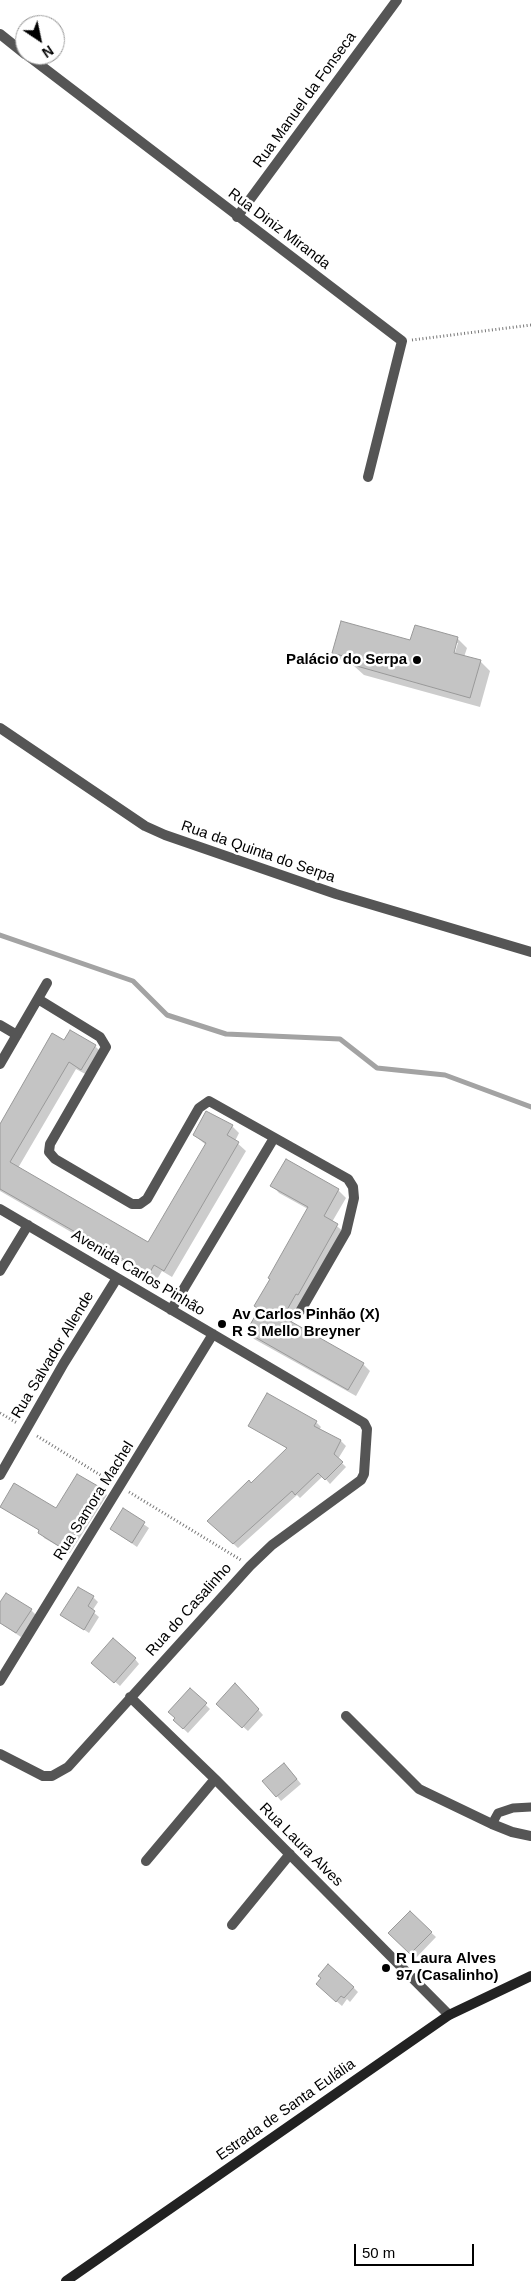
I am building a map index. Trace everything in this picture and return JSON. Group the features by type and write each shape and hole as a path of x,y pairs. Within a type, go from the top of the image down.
{"street":[{"name":"Rua Manuel da Fonseca","path":"237,217 397,0"},
{"name":"Rua Diniz Miranda","path":"0,34 15,46"},
{"name":"Rua Diniz Miranda","path":"40,65 402,341"},
{"path":"368,477 402,341"},
{"name":"Rua da Quinta do Serpa","path":"0,728 145,826 165,835 336,894 531,952"},
{"path":"0,1064 47,983"},
{"path":"38,999 100,1036 106,1047 50,1144 50,1152 54,1159 136,1205 147,1199 199,1108 205,1102 213,1102 348,1179 354,1192 351,1215 346,1232 301,1310"},
{"path":"0,1025 17,1035"},
{"path":"171,1310 274,1138"},
{"name":"Avenida Carlos Pinhão","path":"0,1209 364,1423"},
{"path":"0,1271 28,1226"},
{"name":"Rua Salvador Allende","path":"0,1475 64,1363 117,1278"},
{"name":"Rua Samora Machel","path":"0,1682 213,1334"},
{"name":"Rua do Casalinho","path":"0,1754 43,1776 60,1773 68,1767 250,1566 272,1545 361,1480 364,1474 367,1429 364,1423"},
{"name":"Rua Laura Alves","path":"130,1697 215,1779 449,2015"},
{"path":"346,1716 419,1790 492,1824 512,1832 531,1836"},
{"path":"146,1861 215,1779"},
{"path":"232,1925 290,1854"},
{"name":"Estrada de Santa Eulália","path":"66,2281 449,2015 531,1976"}],"lane":[{"path":"492,1824 498,1813 513,1808 531,1807"}],"path":[{"path":"402,341 531,325"}],"building":[{"name":"Palácio do Serpa","path":"341,621 410,640 415,625 458,637 454,653 481,660 470,698 353,665 354,659 332,653"},
{"path":"70,1030 96,1045 81,1070 69,1062 10,1162 148,1242 206,1143 193,1135 206,1111 233,1125 227,1135 239,1142 164,1271 154,1265 149,1274 0,1189 0,1124 52,1033 64,1040"},
{"path":"286,1159 339,1189 324,1216 338,1224 298,1295 296,1294 283,1317 364,1363 348,1390 246,1332 259,1309 254,1306 308,1207 270,1186"},
{"path":"267,1393 317,1421 314,1426 341,1440 334,1454 343,1462 325,1480 318,1473 295,1495 292,1491 233,1544 207,1521 249,1480 251,1483 287,1448 248,1426"},
{"path":"77,1474 103,1489 65,1550 38,1533 39,1530 0,1507 14,1483 56,1508"},
{"path":"123,1508 145,1522 132,1543 110,1529"},
{"path":"78,1587 94,1596 88,1606 95,1611 84,1630 60,1615"},
{"path":"6,1593 32,1609 16,1633 0,1623 0,1602"},
{"path":"113,1638 136,1658 114,1683 91,1663"},
{"path":"235,1683 259,1709 242,1728 216,1704"},
{"path":"190,1688 207,1703 183,1729 173,1720 175,1718 168,1712"},
{"path":"284,1763 297,1779 276,1797 262,1781"},
{"path":"410,1911 432,1932 410,1954 388,1933"},
{"path":"328,1964 354,1987 344,1998 341,1996 336,2002 316,1984 321,1978 318,1976"}],"waterway":[{"path":"0,935 133,981 167,1015 226,1034 340,1039 377,1068 445,1075 531,1107"}],"place":[{"name":"Palácio do Serpa","path":"417,660"},
{"name":"Av Carlos Pinhão (X) R S Mello Breyner","path":"222,1324"},
{"name":"R Laura Alves 97 (Casalinho)","path":"386,1968"}]}
